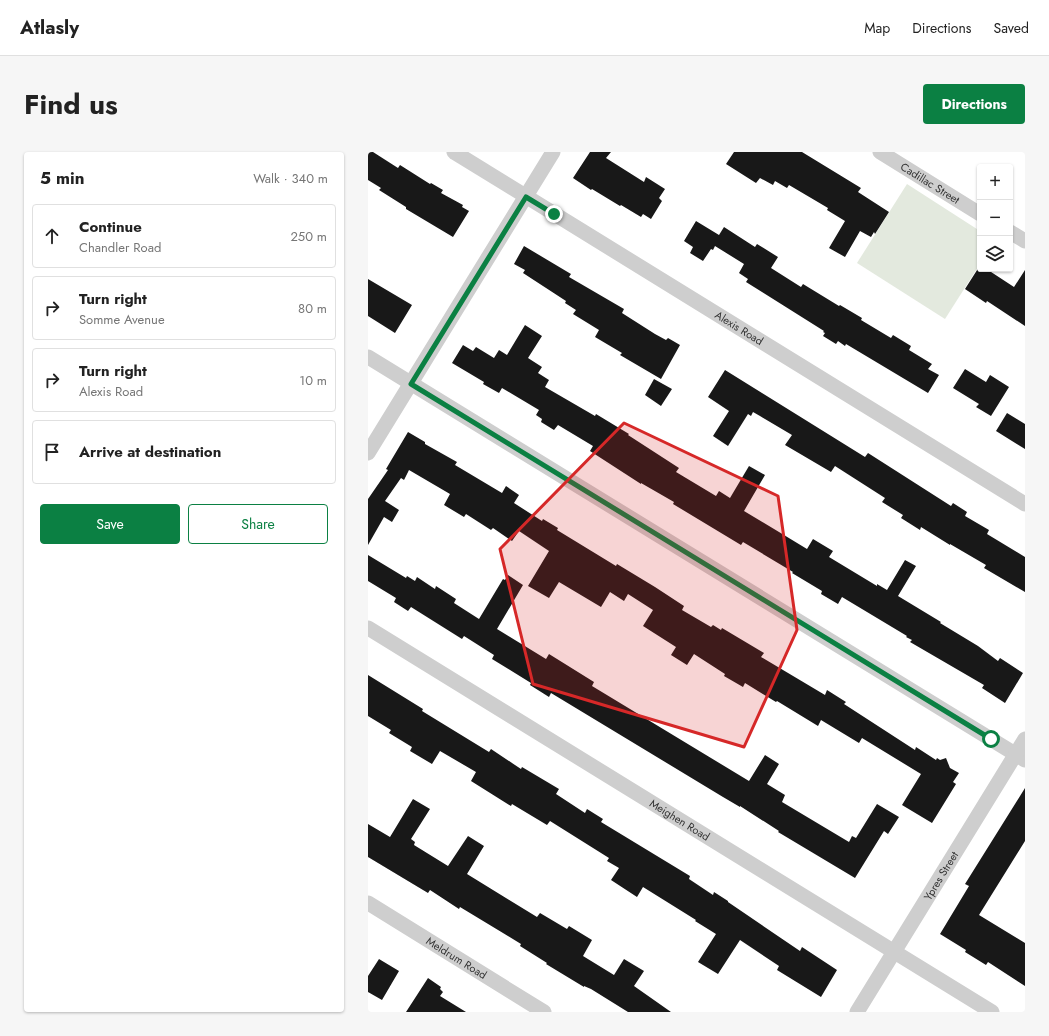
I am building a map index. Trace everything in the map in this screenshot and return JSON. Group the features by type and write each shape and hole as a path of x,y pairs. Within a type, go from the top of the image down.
{"street":[{"name":"Alexis Road","path":"454,152 1025,504"},
{"path":"368,453 553,152"},
{"name":"Cadillac Street","path":"880,152 977,212"},
{"path":"1013,234 1025,241"},
{"path":"368,357 1020,757"},
{"name":"Meighen Road","path":"368,628 992,1012"},
{"name":"Ypres Street","path":"857,1012 1020,757 1025,739"},
{"name":"Meldrum Road","path":"368,904 544,1012"}],"highlighted area":[{"path":"624,423 778,496 797,630 744,747 533,684 500,549"}],"shaded area":[{"path":"907,184 977,229 977,269 945,319 857,263"}],"building":[{"path":"368,152 373,152 398,168 400,165 430,184 431,183 443,190 441,193 463,205 462,207 469,211 453,237 406,209 406,207 379,190 381,188 368,180"},
{"path":"590,152 611,152 606,158 644,182 646,177 665,189 659,198 662,201 651,219 643,214 641,217 621,205 620,206 573,178"},
{"path":"734,152 802,152 861,188 858,192 889,212 875,234 874,232 871,237 860,231 845,257 829,248 845,221 827,210 828,208 789,185 787,188 775,181 773,185 760,178 756,183 726,164"},
{"path":"696,221 719,235 724,227 755,247 757,244 778,257 771,268 801,287 803,284 839,306 840,305 891,338 893,335 911,346 909,350 932,364 928,369 939,375 928,393 846,344 845,346 838,341 836,344 823,336 825,333 823,332 824,331 746,282 748,279 739,273 744,264 715,246 713,250 711,249 703,261 690,253 693,247 684,241"},
{"path":"524,246 571,274 569,277 624,309 622,313 655,334 666,340 668,338 680,345 661,379 620,355 622,353 595,337 599,330 573,314 576,310 565,303 566,301 523,273 525,270 514,264"},
{"path":"977,270 977,272 991,272 1014,287 1025,270 1025,326 987,301 986,303 965,289"},
{"path":"368,279 412,305 395,333 368,316"},
{"path":"525,325 542,336 528,358 542,367 538,373 549,380 545,387 595,416 596,414 629,434 628,435 679,468 676,472 716,496 719,491 730,498 749,466 765,475 744,511 807,549 813,539 833,551 829,557 877,586 877,584 887,590 905,560 916,566 898,596 978,646 998,661 1000,658 1023,673 1005,703 982,688 984,685 910,642 912,640 906,637 907,636 842,597 838,604 821,594 822,591 792,573 793,572 743,542 741,545 590,451 593,446 558,425 554,430 541,422 542,419 536,415 539,410 502,388 499,393 483,384 484,382 452,363 463,345 473,351 476,347 494,358 499,350 507,355"},
{"path":"965,369 986,382 990,375 1009,387 991,416 976,407 979,404 953,388"},
{"path":"725,370 865,457 868,453 951,506 953,503 967,512 965,516 989,530 987,534 1025,557 1025,592 984,568 986,565 921,527 920,530 901,518 903,515 882,502 885,498 835,466 831,472 785,445 792,435 753,412 751,416 748,414 728,446 713,436 729,411 708,397"},
{"path":"654,379 672,389 661,406 645,395"},
{"path":"1007,413 1025,424 1025,449 996,431"},
{"path":"408,432 425,442 425,444 457,462 455,465 502,493 506,486 519,495 514,503 542,521 543,519 558,528 557,530 616,566 617,564 655,587 684,606 682,610 711,627 713,625 721,630 722,628 764,653 761,657 825,695 827,690 846,702 844,704 915,750 916,747 936,760 937,758 940,760 946,758 950,768 959,773 953,782 956,784 932,823 902,805 921,774 862,738 859,743 821,720 818,726 745,683 743,687 724,676 725,674 694,654 687,665 671,655 676,647 643,626 653,610 628,594 624,601 610,592 601,607 559,582 549,598 528,586 549,551 519,531 512,541 493,528 491,530 466,514 464,517 444,505 450,494 409,470 404,480 401,478 385,501 399,510 392,522 384,517 368,545 368,499 388,470 386,469"},
{"path":"368,555 406,578 407,576 415,581 417,577 435,589 436,586 456,599 454,603 479,619 503,579 505,580 508,575 523,585 497,629 546,659 549,654 594,682 592,686 749,781 765,755 779,764 767,784 785,795 782,802 849,842 852,836 856,838 877,804 899,817 888,834 884,831 855,878 778,832 779,831 740,806 551,693 549,697 530,685 531,683 492,659 494,655 464,636 462,639 411,607 408,611 394,602 396,598 368,581"},
{"path":"368,675 423,709 422,711 489,752 491,749 521,769 522,767 559,789 556,794 585,813 587,809 603,819 601,822 690,876 689,879 713,895 714,892 800,951 802,947 837,970 821,997 777,970 779,966 740,940 718,974 698,962 716,934 643,887 637,897 611,880 619,868 607,861 609,858 550,821 547,825 512,804 511,806 471,781 476,772 440,751 432,764 410,751 412,747 389,733 391,730 368,716"},
{"path":"1025,788 1025,841 979,915 1025,943 1025,986 988,962 986,965 965,952 966,950 940,934 969,886 965,884"},
{"path":"413,799 430,809 411,839 415,842 414,845 448,866 468,836 484,846 467,874 537,917 540,913 567,929 569,926 592,940 583,956 614,975 624,959 644,971 634,986 671,1012 628,1012 546,964 547,963 520,946 521,944 460,907 459,909 430,890 428,893 368,857 368,824 390,837"},
{"path":"379,959 399,971 382,1000 368,992 368,976"},
{"path":"428,978 441,987 440,989 443,992 440,996 466,1012 406,1012"}],"route":[{"path":"554,214 526,197 411,384 991,739"}]}
